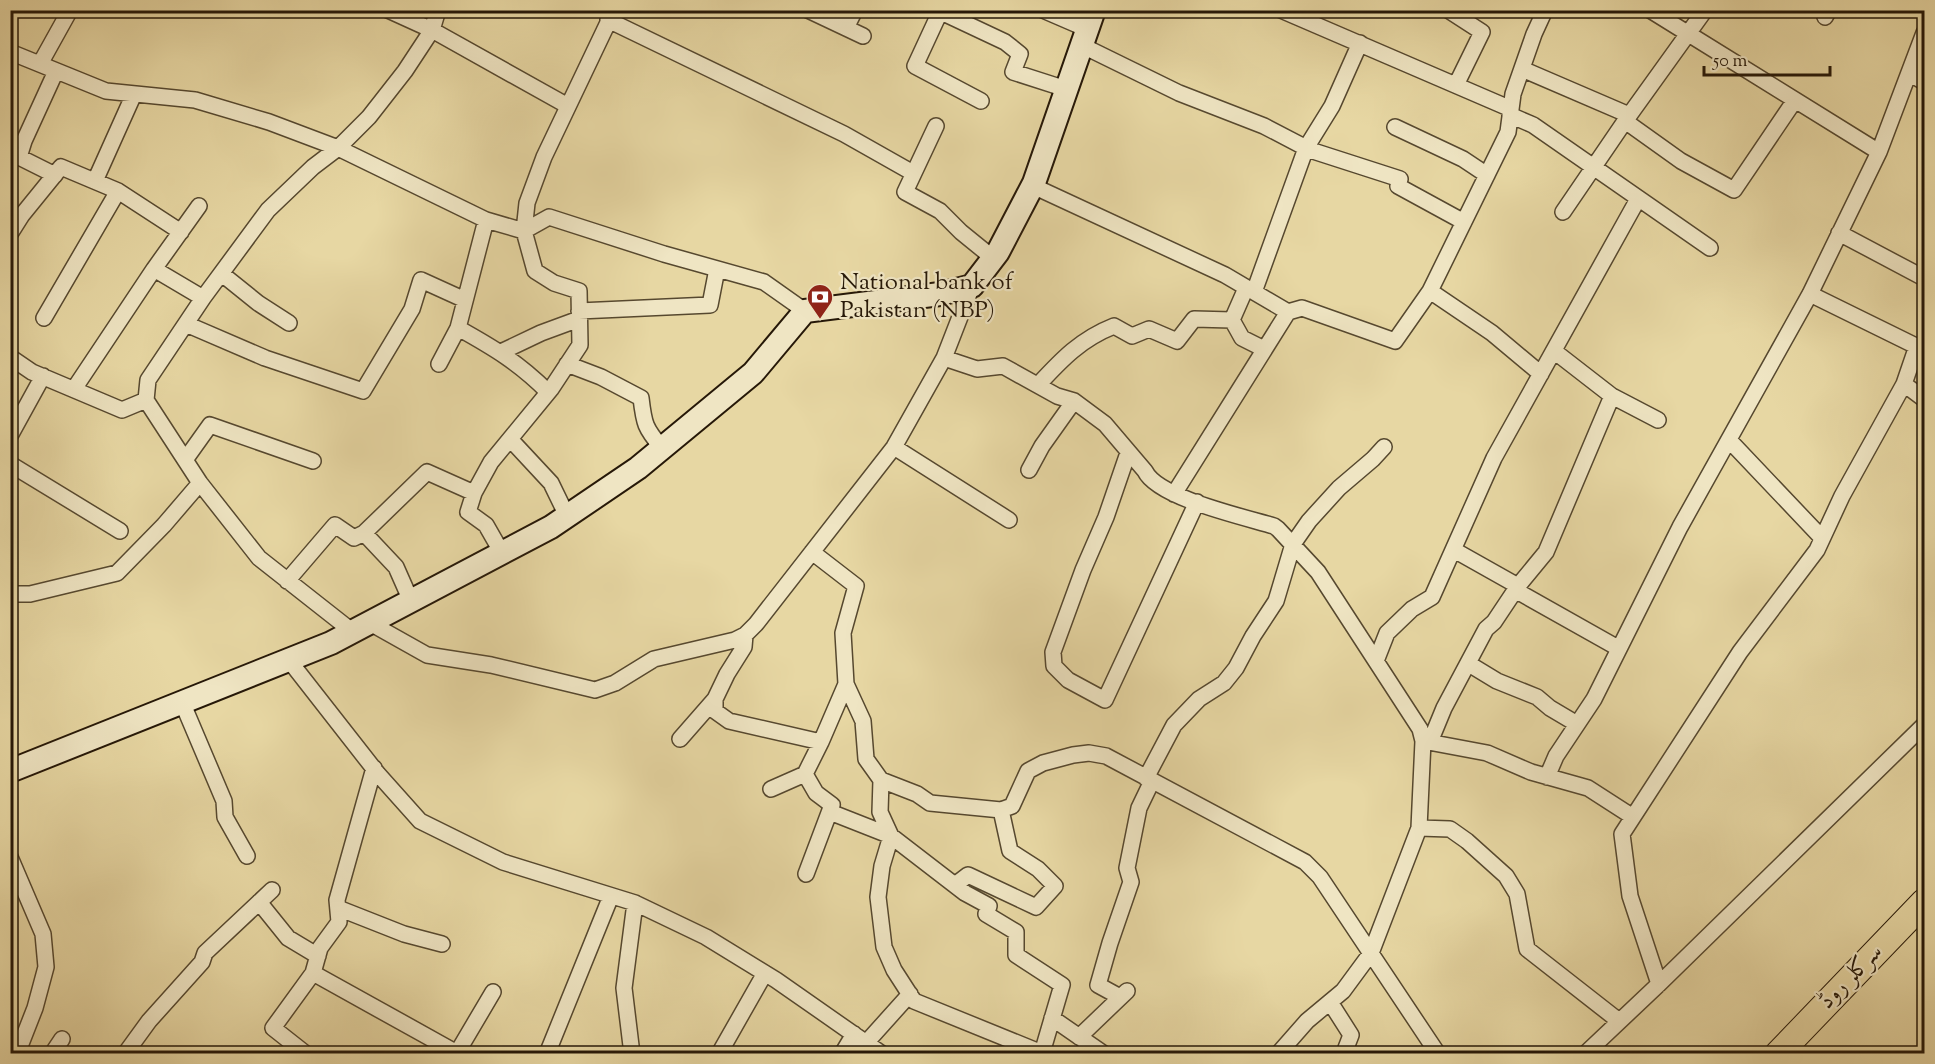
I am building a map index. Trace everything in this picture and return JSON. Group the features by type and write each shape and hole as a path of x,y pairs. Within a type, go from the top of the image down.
{"main road":[{"path":"10,771 331,643 551,527 638,468 753,373 805,311 940,294 972,286 993,258 1033,186 1087,28"},
{"name":"سرکلر روڈ","path":"1786,1051 1924,902"}],"street":[{"path":"40,64 70,10"},
{"path":"388,10 432,30 568,106"},
{"path":"438,10 432,30 405,71 369,117 338,148 313,167 268,210 203,298 148,380 146,400 200,483 259,558 287,581 361,627 427,655 491,665 595,690 615,682 654,659 735,640 745,635 894,447 944,358 972,286"},
{"path":"808,10 863,36"},
{"path":"846,28 855,10"},
{"path":"1042,10 1087,28 1179,93 1264,126 1306,147 1400,179 1398,186 1464,222"},
{"path":"1281,10 1456,85 1510,112 1533,125 1710,248"},
{"path":"1448,10 1482,32 1456,85"},
{"path":"1174,494 1288,312 1302,308 1395,341 1430,291 1508,132 1513,94 1545,10"},
{"path":"1650,10 1879,152"},
{"path":"1563,212 1627,118 1706,10"},
{"path":"981,101 915,66 938,11 1005,42 1020,54 1012,72 1066,89"},
{"path":"502,553 486,525 468,512 474,494 491,462 548,392 580,345 579,291 554,284 535,271 525,231 527,203 544,157 611,15 844,134 913,173"},
{"path":"1547,777 1556,756 1594,699 1680,526 1810,294 1879,152 1924,33"},
{"path":"1232,320 1250,290 1306,147 1332,106 1360,43"},
{"path":"10,52 106,91 195,100 269,122 338,148 486,220 525,231 549,217 764,282 805,311"},
{"path":"1522,69 1627,118 1681,161 1734,190 1795,100"},
{"path":"55,175 19,157 56,71"},
{"path":"1909,73 1924,82"},
{"path":"95,181 134,94"},
{"path":"936,126 905,192 940,211 993,258"},
{"path":"1395,127 1463,159 1487,175"},
{"path":"10,234 22,215 61,167 118,191 181,232"},
{"path":"1033,186 1225,275 1288,312"},
{"path":"44,318 118,191"},
{"path":"1376,661 1387,633 1412,609 1432,597 1494,458 1638,199"},
{"path":"74,389 199,206"},
{"path":"439,364 458,328 486,220"},
{"path":"1839,233 1924,278"},
{"path":"154,269 203,298"},
{"path":"501,352 579,315 710,304 717,269"},
{"path":"222,274 258,303 289,323"},
{"path":"186,324 265,358 363,391 412,309 421,280 465,300"},
{"path":"1430,291 1492,333 1541,374"},
{"path":"1659,984 1630,896 1622,834 1740,652 1817,550 1842,496 1904,384 1921,348 1810,294"},
{"path":"1038,385 1069,352 1096,333 1114,326 1132,336 1149,329 1177,341 1194,319 1232,320"},
{"path":"1232,320 1242,338 1263,349"},
{"path":"458,328 501,352 528,372 548,392"},
{"path":"1554,351 1612,396 1658,420"},
{"path":"10,357 32,372 122,410 146,400"},
{"path":"944,358 977,369 1003,366 1057,396 1074,401 1105,424 1148,479 1174,494 1274,526 1318,572 1420,729 1426,742"},
{"path":"567,364 602,377 641,398 647,430 662,448"},
{"path":"10,436 43,376"},
{"path":"1904,384 1924,399"},
{"path":"1278,1053 1307,1021 1343,991 1371,953 1419,828 1426,742 1486,629 1494,622 1517,588 1546,552 1612,396"},
{"path":"1029,470 1042,446 1074,401"},
{"path":"185,460 210,425 313,461"},
{"path":"510,439 550,483 567,516"},
{"path":"1729,440 1822,538"},
{"path":"894,447 1009,520"},
{"path":"1079,1037 1124,994 1098,985 1131,882 1127,868 1139,808 1149,779 1174,725 1199,699 1224,683 1236,668 1253,636 1276,602 1293,544 1309,521 1339,488 1384,447"},
{"path":"1128,453 1106,517 1083,570 1053,652 1054,666 1068,680 1105,700 1197,502"},
{"path":"10,464 120,531"},
{"path":"287,581 335,525 354,538 364,533 427,472 474,494"},
{"path":"10,594 30,594 117,573 164,525 200,483"},
{"path":"364,533 396,567 411,601"},
{"path":"1454,550 1618,648"},
{"path":"812,552 856,586 843,633 846,684 863,720 866,759 881,780 917,794 930,803 1000,810 1012,806 1028,771 1043,763 1089,753 1106,756 1305,862 1320,877 1438,1053"},
{"path":"680,738 715,699 744,646 745,635"},
{"path":"288,659 374,768 420,820 502,862 635,903 706,938 765,973 882,1053"},
{"path":"1469,664 1497,681 1537,697 1550,708 1577,724"},
{"path":"771,789 805,774 846,684"},
{"path":"715,699 715,711 729,721 821,742"},
{"path":"182,702 224,801 225,817 247,856"},
{"path":"1585,1053 1659,984 1924,725"},
{"path":"1426,742 1487,753 1531,772 1588,788 1633,817"},
{"path":"302,1052 273,1028 313,973 320,948 339,922 337,900 374,768"},
{"path":"805,774 816,793 832,805 806,873"},
{"path":"830,812 891,836 955,885 989,906 986,914 1016,932 1016,955 1062,986 1042,1053 914,1001 894,970 884,947 878,897 882,866 891,836 880,812 881,780"},
{"path":"955,885 968,875 1036,907 1055,886 1038,869 1010,851 1000,810"},
{"path":"1419,828 1450,829 1506,876 1517,894 1527,949 1619,1021"},
{"path":"10,857 43,934 46,967 35,1008 17,1053"},
{"path":"125,1053 149,1021 202,962 205,953 272,890"},
{"path":"547,1053 611,896"},
{"path":"259,902 288,938 318,956"},
{"path":"632,1053 624,988 635,903"},
{"path":"338,908 404,934 441,944"},
{"path":"313,973 457,1053 493,992"},
{"path":"719,1053 765,973"},
{"path":"842,1053 910,994"},
{"path":"1330,1002 1351,1035 1346,1048 1353,1053"},
{"path":"1052,1018 1104,1053"},
{"path":"52,1053 62,1039"}],"place":[{"name":"National bank of Pakistan (NBP)","path":"820,320"}]}
